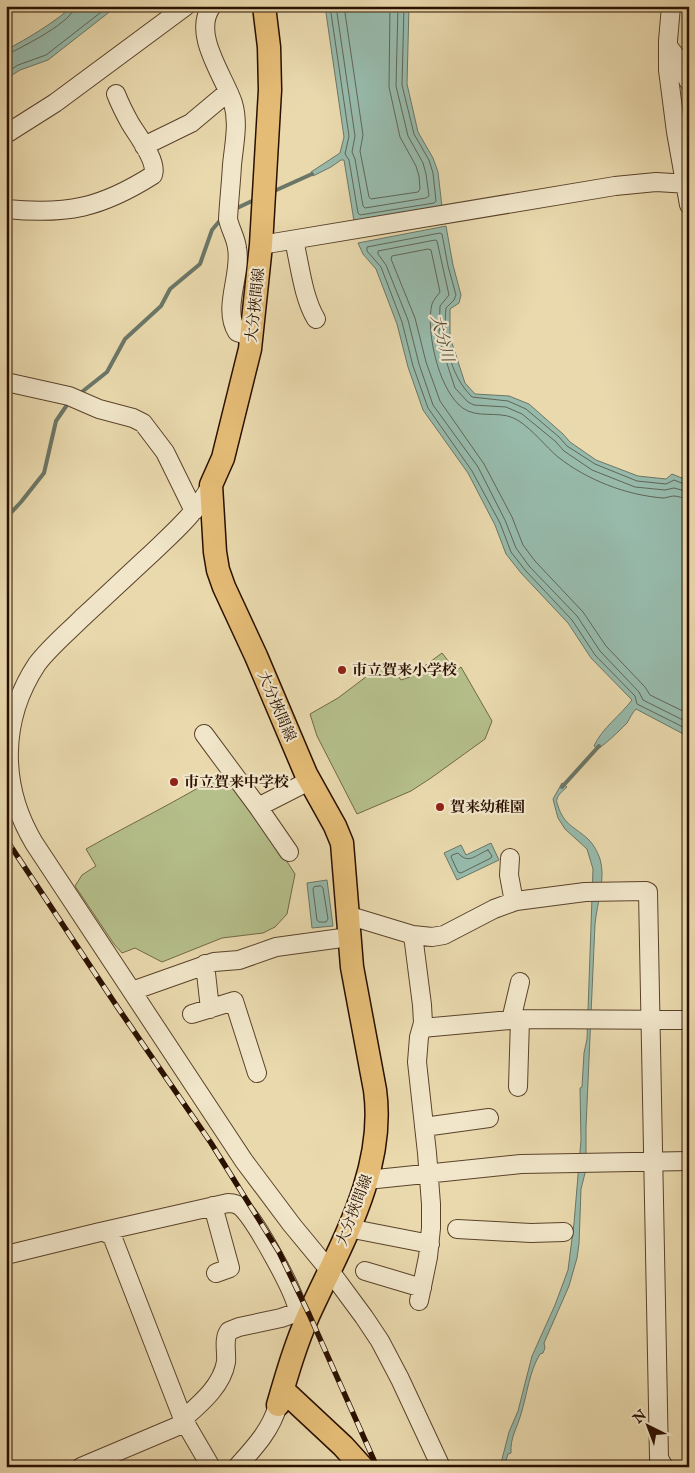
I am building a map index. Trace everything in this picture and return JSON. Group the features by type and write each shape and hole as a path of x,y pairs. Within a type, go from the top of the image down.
{"main road":[{"name":"大分挾間線","path":"264,6 269,47 270,83 261,245 252,337 247,362 223,458 211,485 215,552 220,579 256,656 309,781 335,826 342,843 352,967 377,1100 376,1131 367,1180 330,1270 301,1333 280,1397"},
{"path":"280,1397 343,1446 362,1467"}],"street":[{"path":"6,134 55,103 186,6"},
{"path":"212,6 207,12 205,19 205,33 235,111 236,121 228,219 229,228 238,249 231,316 236,332 252,337"},
{"path":"671,6 668,70 684,183 689,205"},
{"path":"668,46 678,59 689,82"},
{"path":"144,146 191,123 228,92"},
{"path":"6,209 27,211 73,210 87,207 124,192 154,173 153,164 116,94"},
{"path":"261,245 615,186 643,183 684,183"},
{"path":"299,240 306,294 311,311 316,319"},
{"path":"6,382 69,396 99,409 133,418 143,423 165,452 194,511"},
{"path":"211,485 194,511 169,537 62,637 37,665 20,695 13,716 8,739 8,776 20,816 34,843 244,1161 292,1225 330,1270 380,1341 441,1467"},
{"path":"204,734 258,807 288,852"},
{"path":"258,807 309,781"},
{"path":"510,858 509,875 514,902"},
{"path":"348,915 413,935 427,937 444,935 494,909 514,902 584,892 648,892 660,1458 664,1467"},
{"path":"364,1271 420,1295 430,1244 429,1173 417,1062 422,1028 422,1005 413,935"},
{"path":"132,991 205,964 239,960 276,947 349,938"},
{"path":"205,964 210,1008"},
{"path":"518,1087 515,1020 520,982"},
{"path":"192,1014 234,1001 257,1073"},
{"path":"422,1028 515,1020 689,1020"},
{"path":"424,1127 488,1118"},
{"path":"367,1180 521,1164 689,1161"},
{"path":"6,1255 228,1203 237,1205 246,1213 281,1270 294,1298 298,1312 264,1323 234,1329 227,1334 226,1361 220,1379 184,1421 81,1467"},
{"path":"213,1206 230,1268 216,1273"},
{"path":"348,1228 430,1244"},
{"path":"457,1228 530,1233 564,1232"},
{"path":"100,1232 108,1233 115,1240 184,1421 211,1467"},
{"path":"237,1467 264,1437 272,1422 280,1397"}],"green space":[{"path":"442,653 456,671 461,667 492,721 485,739 411,791 357,814 317,736 310,714 338,698 387,661 401,680 410,677"},
{"path":"223,773 254,810 295,874 287,914 275,927 263,933 222,938 162,962 135,948 122,953 75,886 82,875 96,866 86,849"}],"water":[{"path":"73,6 117,6 48,60 20,70 6,79 6,50 41,30"},
{"path":"325,6 409,6 407,84 418,132 433,158 438,172 442,207 354,221 344,160 313,176 311,172 340,153 344,137"},
{"name":"大分川","path":"446,226 461,295 459,303 450,309 450,337 465,383 475,394 509,396 529,404 570,442 596,460 638,476 666,479 672,474 689,481 689,737 636,709 627,723 609,740 598,749 594,746 606,728 632,700 591,658 568,623 521,573 506,554 495,525 468,473 423,410 408,367 397,324 376,269 363,254 358,243"},
{"path":"562,783 567,787 557,800 560,812 570,825 592,844 602,866 602,882 595,924 586,1127 586,1169 581,1189 577,1258 569,1286 544,1343 543,1353 540,1354 533,1368 513,1438 511,1453 508,1454 504,1467 500,1467 509,1432 518,1411 532,1356 555,1305 568,1270 574,1223 581,1140 580,1088 582,1087 584,1053 587,1039 593,869 587,849 565,829 558,818 553,799"},
{"path":"491,843 499,860 457,880 444,853 461,845 466,855"},
{"path":"327,880 333,926 312,928 307,883"}],"waterway":[{"path":"272,192 312,174"},
{"path":"233,210 256,199"},
{"path":"78,395 107,372 125,339 161,306 170,289 200,264 212,230 222,218"},
{"path":"6,518 44,473 56,421 69,402"},
{"path":"562,787 599,746"}],"railway":[{"path":"6,839 118,1008 211,1143 279,1252 309,1314 377,1467"}],"place":[{"name":"市立賀来小学校","path":"342,670"},
{"name":"市立賀来中学校","path":"174,782"},
{"name":"賀来幼稚園","path":"440,807"}]}
